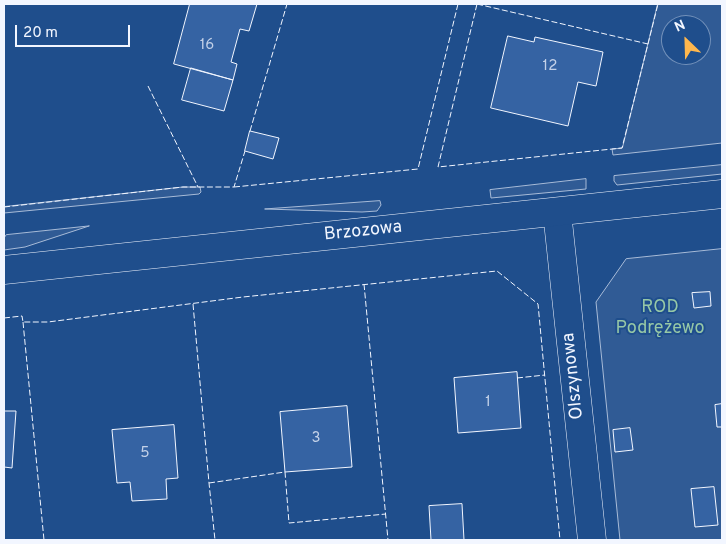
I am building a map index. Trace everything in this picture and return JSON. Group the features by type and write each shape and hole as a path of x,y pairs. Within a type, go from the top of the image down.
{"main road":[{"name":"Brzozowa","path":"4,270 722,194"},
{"name":"Olszynowa","path":"557,212 592,540"}],"shaded area":[{"path":"658,4 722,4 722,143 613,155 612,149 622,148"},
{"path":"722,165 722,174 617,185 614,181 614,176"},
{"path":"586,179 586,189 491,198 490,190"},
{"path":"183,187 200,187 201,192 199,194 4,213 4,207"},
{"path":"380,201 381,205 377,211 265,209"},
{"path":"89,226 25,247 4,250 4,238 6,235"},
{"name":"ROD Podrężewo","path":"722,249 722,540 620,540 596,302 626,259"}],"building":[{"path":"190,4 257,4 249,31 240,29 231,62 237,64 233,80 174,64"},
{"path":"508,36 534,42 535,37 603,52 596,86 578,82 568,126 491,108"},
{"path":"191,68 233,80 224,111 182,100"},
{"path":"250,131 279,138 273,159 245,151"},
{"path":"710,292 711,306 694,308 692,293"},
{"path":"517,372 521,428 458,433 454,378"},
{"path":"722,404 722,427 717,427 715,405"},
{"path":"347,406 352,467 285,472 280,412"},
{"path":"4,411 16,411 12,468 4,467"},
{"path":"174,425 178,478 166,479 167,499 132,501 130,482 117,483 112,430"},
{"path":"630,428 633,450 615,452 613,430"},
{"path":"714,487 718,525 695,527 691,489"},
{"path":"462,504 464,540 431,540 429,506"}],"fence":[{"path":"250,131 287,4"},
{"path":"234,187 418,169 458,4"},
{"path":"477,4 648,44 622,148 438,167 477,4"},
{"path":"648,44 658,4"},
{"path":"148,86 198,187"},
{"path":"4,207 183,187 234,187 245,151"},
{"path":"4,318 22,316 23,322 48,322 243,297 497,271 538,304 560,540"},
{"path":"364,284 388,540"},
{"path":"193,304 215,540"},
{"path":"23,322 44,540"},
{"path":"517,378 545,375"},
{"path":"209,483 285,472 289,523 386,514"}]}
